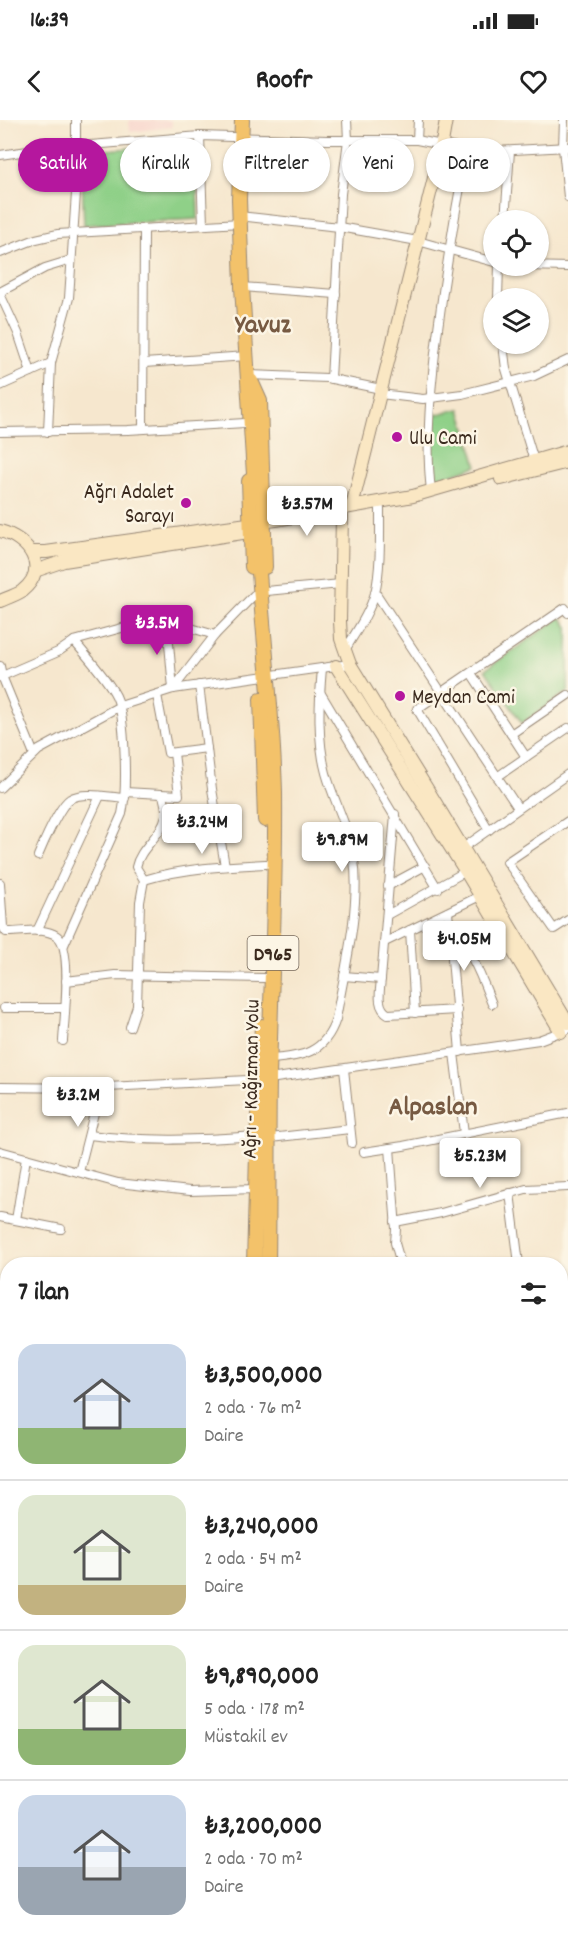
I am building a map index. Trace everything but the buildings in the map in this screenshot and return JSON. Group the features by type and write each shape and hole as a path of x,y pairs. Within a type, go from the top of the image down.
{"main road":[{"path":"242,120 239,219 255,490"},
{"path":"249,375 243,395 258,526"},
{"path":"249,375 260,401 258,526 264,677"},
{"name":"Ağrı - Kağızman Yolu","path":"258,558 264,643 266,864 263,1137 268,1257"},
{"name":"Ağrı - Kağızman Yolu","path":"264,677 275,791 270,1059 264,1080"},
{"name":"Ağrı - Kağızman Yolu","path":"254,1257 256,1189 263,1137"}],"street":[{"path":"76,120 76,138"},
{"path":"347,120 348,138"},
{"path":"417,141 418,120"},
{"path":"442,138 446,120"},
{"path":"564,120 568,197"},
{"path":"108,143 200,136 342,140"},
{"path":"200,136 203,225"},
{"path":"414,141 426,142"},
{"path":"510,151 566,147"},
{"path":"0,155 18,152"},
{"path":"331,379 342,186"},
{"path":"48,432 51,363 68,306 75,192"},
{"path":"352,506 430,192"},
{"path":"431,491 428,448 431,399 448,251 459,192"},
{"path":"506,210 507,192"},
{"path":"0,253 36,239 74,233 203,225 239,219 339,227 418,241 483,259"},
{"path":"144,229 144,429"},
{"path":"31,372 18,333 0,293 45,268 70,260"},
{"path":"549,267 568,267"},
{"path":"242,287 336,294"},
{"path":"505,354 510,381 536,466"},
{"path":"144,363 247,356"},
{"path":"249,375 331,379 381,391 431,399 462,394 534,376 568,360"},
{"path":"0,386 51,363"},
{"path":"0,432 144,429 245,423"},
{"path":"32,552 342,516 380,509 536,466 568,452"},
{"path":"35,571 64,561 258,526 431,491 536,466 568,462"},
{"path":"344,652 369,609 375,592 380,509"},
{"path":"0,1087 96,1087 264,1080 538,1040 566,1028 484,894 344,652 340,621 342,516"},
{"path":"0,531 15,537 32,552 36,564 31,582 22,591 0,601"},
{"path":"173,689 215,635 260,593 341,584"},
{"path":"375,592 518,808"},
{"path":"489,830 417,709 565,608 568,613"},
{"path":"1,676 58,652 74,641 140,623 167,621 215,635"},
{"path":"167,621 173,689"},
{"path":"63,1041 66,981 64,945 122,814 125,795 123,722 120,706 111,687 74,641"},
{"path":"0,788 34,754 120,706 173,689 350,664"},
{"path":"0,666 1,676 34,754"},
{"path":"336,666 459,851"},
{"path":"270,1059 304,1055 318,1048 332,1030 344,976 353,914 355,862 323,757 320,736 322,668"},
{"path":"471,673 526,757"},
{"path":"199,685 225,866"},
{"path":"320,692 438,889"},
{"path":"157,695 168,753 207,748"},
{"path":"511,734 568,695"},
{"path":"497,777 568,728"},
{"path":"38,856 66,802 77,796 179,795 174,753"},
{"path":"459,851 568,774"},
{"path":"130,1027 137,1006 136,976 140,902 144,880 136,867 138,859 161,827 166,813 163,795"},
{"path":"37,931 100,796"},
{"path":"395,814 380,1005 388,1014 457,1010"},
{"path":"568,821 507,862 554,929 568,920"},
{"path":"144,880 159,875 225,866 266,864"},
{"path":"388,886 425,866"},
{"path":"387,915 470,870"},
{"path":"0,883 3,927 6,932 37,931 56,935 64,945"},
{"path":"385,942 484,894"},
{"path":"448,912 457,1010 457,1052 464,1133"},
{"path":"448,929 458,936 474,962 492,1004"},
{"path":"410,930 415,1012"},
{"path":"66,981 115,975 264,978"},
{"path":"344,976 381,979"},
{"path":"4,1008 65,1008"},
{"path":"344,1069 352,1143"},
{"path":"79,1172 90,1135 96,1087"},
{"path":"364,1152 568,1113"},
{"path":"90,1135 153,1140 209,1140 350,1129"},
{"path":"390,1148 395,1243 399,1257"},
{"path":"0,1151 118,1183 190,1191 256,1189"},
{"path":"16,1220 27,1158"},
{"path":"395,1222 441,1213 526,1189 568,1187"},
{"path":"510,1193 518,1257"},
{"path":"0,1216 61,1229"}],"shaded area":[{"path":"129,120 171,120 172,127 130,132"}],"green space":[{"path":"120,149 120,192 197,192 198,219 84,225 83,192 108,192 108,150"},
{"path":"460,409 477,466 435,480 429,455 433,415"},
{"path":"561,617 568,627 568,691 522,723 485,670"}],"waterway":[{"path":"366,1941 382,1941"}],"place":[{"name":"Ulu Cami","path":"397,437"},
{"name":"Ağrı Adalet Sarayı","path":"186,503"},
{"name":"Meydan Cami","path":"400,696"}],"district":[{"name":"Yavuz","path":"263,323"},
{"name":"Alpaslan","path":"433,1105"}]}
